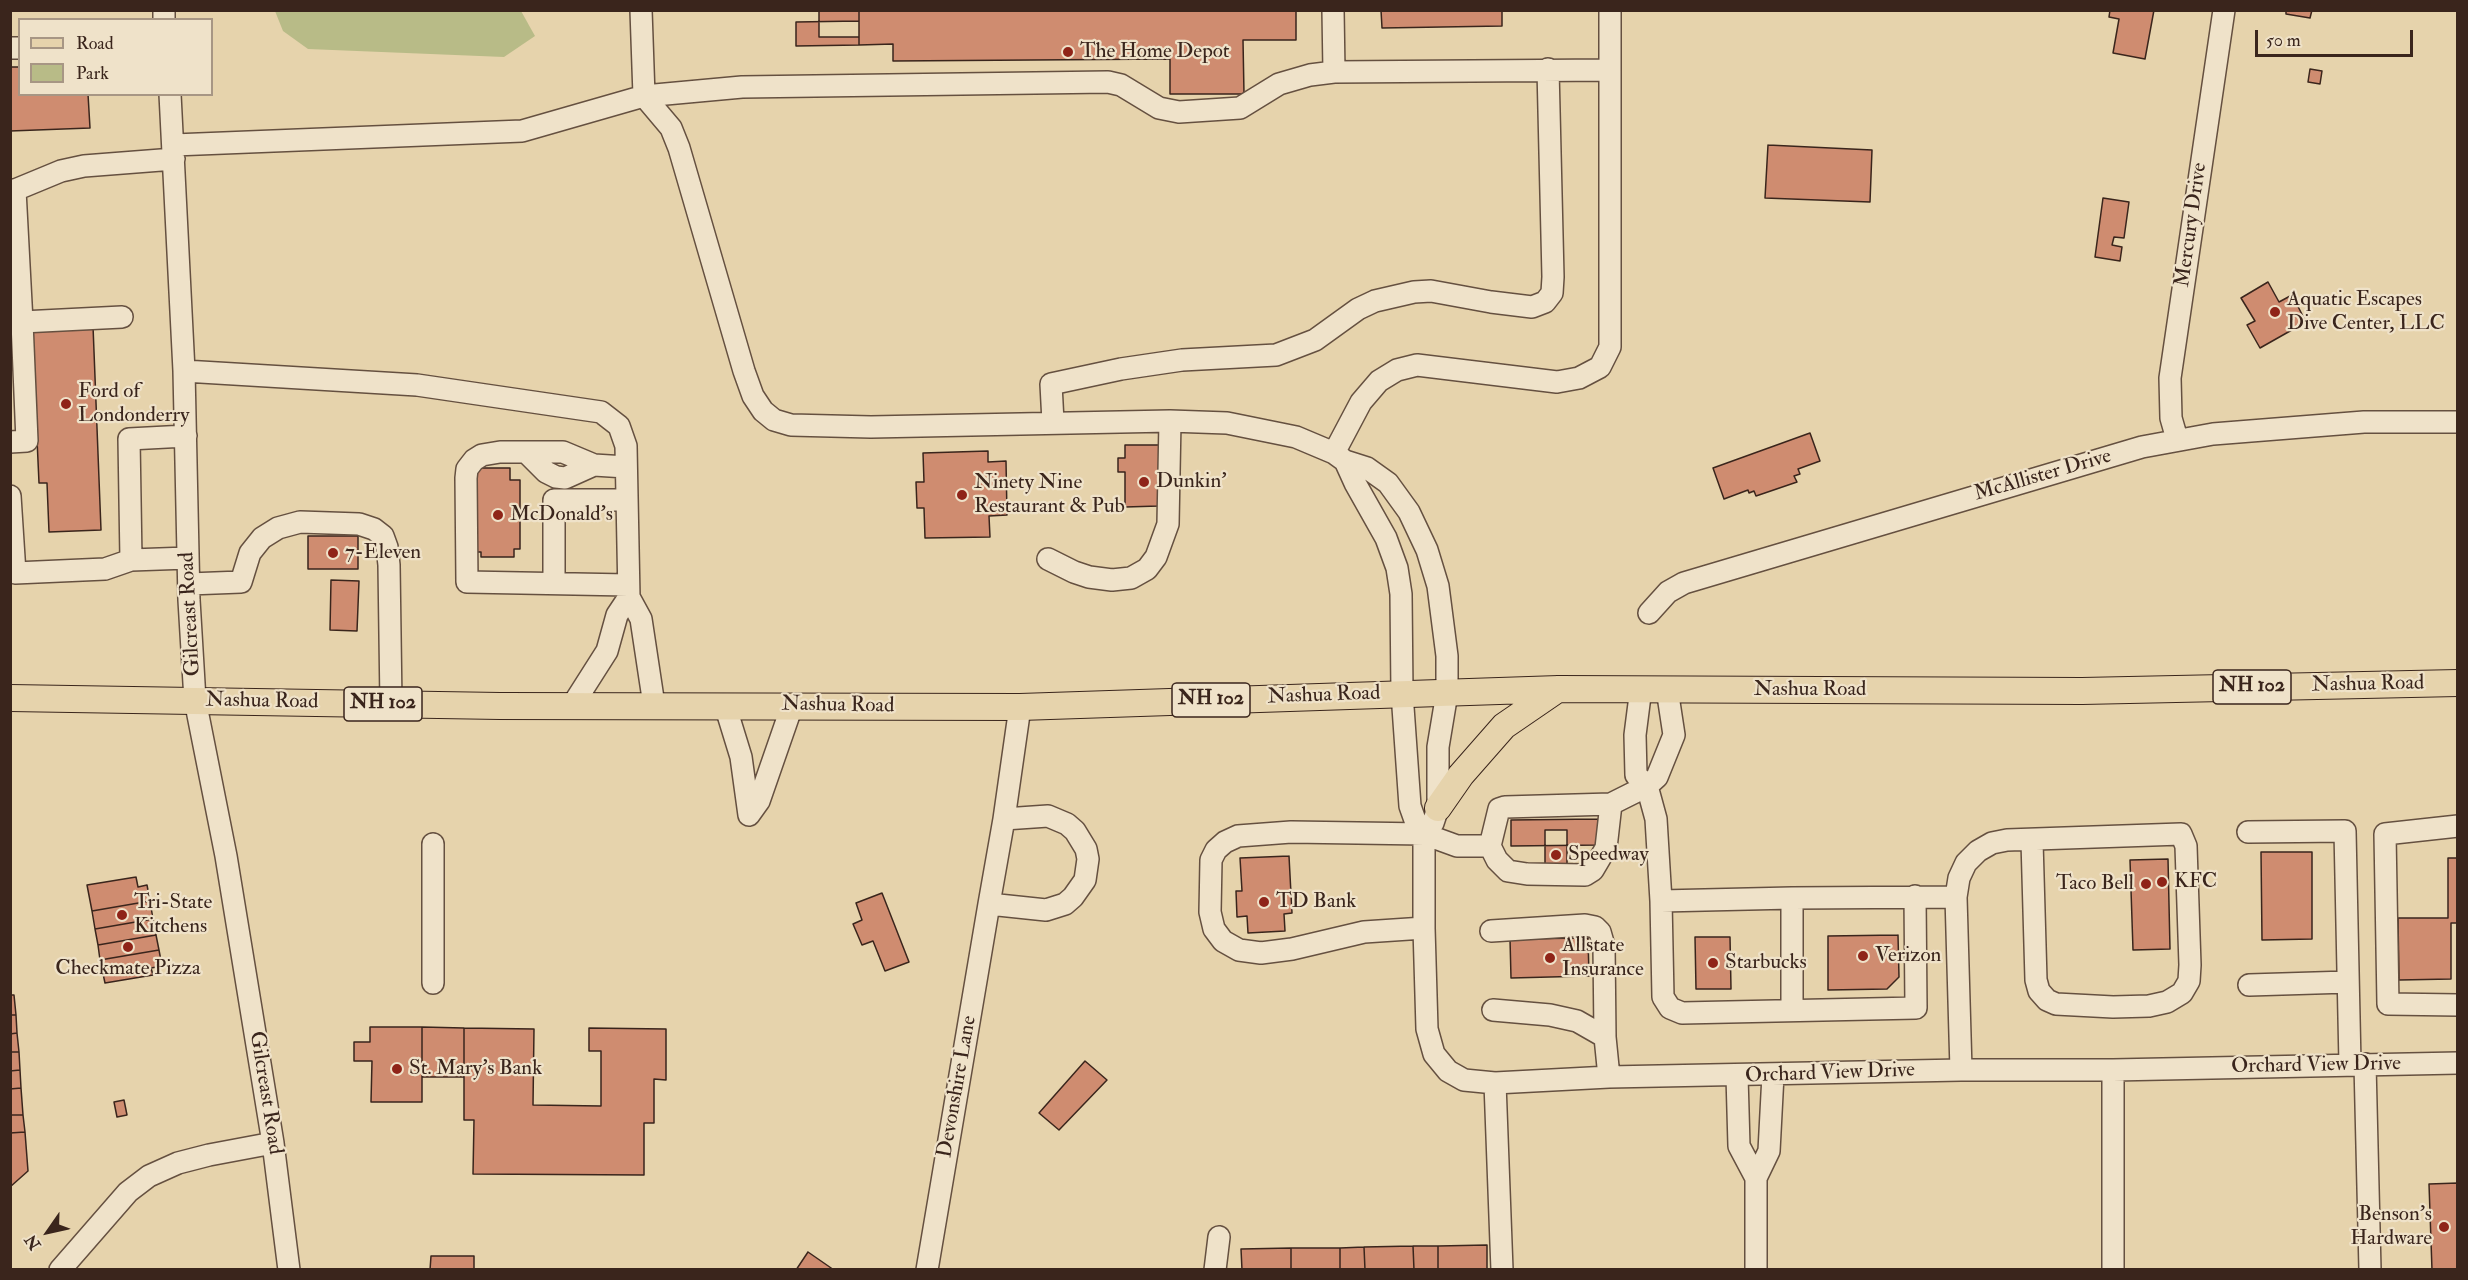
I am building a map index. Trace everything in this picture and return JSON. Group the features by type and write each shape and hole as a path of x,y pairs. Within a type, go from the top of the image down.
{"main road":[{"name":"Nashua Road","path":"10,698 572,706 1020,707 1559,689 2082,692 2457,683"},
{"path":"1438,808 1461,775 1504,726 1559,689"}],"street":[{"path":"641,10 644,96"},
{"path":"1333,10 1334,72"},
{"path":"1340,457 1361,402 1379,381 1397,370 1417,365 1557,382 1579,378 1600,367 1610,347 1610,10"},
{"name":"Mercury Drive","path":"2177,439 2171,418 2170,378 2224,10"},
{"path":"1053,422 1051,384 1121,369 1182,360 1276,355 1315,340 1358,309 1375,301 1414,292 1431,291 1532,307 1545,302 1552,293 1553,277 1548,69"},
{"path":"10,442 27,441 13,190 37,179 84,166 174,152 522,131 644,96 742,87 1108,81 1121,85 1159,108 1179,112 1240,108 1279,84 1310,75 1334,72 1610,70"},
{"name":"Gilcreast Road","path":"170,96 184,371 188,558 195,700 226,856 273,1143 289,1269"},
{"name":"Orchard View Drive","path":"644,96 670,128 679,148 744,371 753,396 763,411 774,420 791,425 871,427 1053,422 1227,423 1296,437 1367,468 1388,483 1409,512 1427,550 1438,586 1444,620 1447,693 1438,747 1438,808 1433,823 1424,834"},
{"path":"22,322 122,317"},
{"path":"184,371 417,385 601,412 619,426 626,446 629,591 641,619 654,705"},
{"path":"1048,559 1089,577 1112,580 1131,578 1147,569 1156,557 1168,524 1170,421"},
{"name":"McAllister Drive","path":"1649,613 1668,592 1684,583 2054,472 2177,439 2364,422 2457,422"},
{"path":"131,560 129,439 186,436"},
{"path":"626,467 594,465 563,452 500,452 482,455 474,460 467,469 467,582 554,583 629,591"},
{"name":"Orchard View Drive","path":"1340,457 1386,538 1397,568 1401,594 1402,693 1410,806 1416,823 1424,834 1427,1029 1434,1054 1448,1071 1464,1080 1495,1083 1609,1077 2457,1063"},
{"path":"10,496 15,573 105,569 131,560 188,558"},
{"path":"554,583 554,500 627,500"},
{"path":"189,584 241,582 250,553 262,538 278,528 300,522 358,524 374,529 383,536 389,564 391,704"},
{"path":"572,706 607,651 617,615 629,591"},
{"path":"1641,688 1635,735 1636,774 1647,786 1656,819 1663,997 1670,1008 1682,1013 1916,1008 1916,896"},
{"path":"1611,804 1606,848 1593,870 1584,875 1527,874 1508,871 1497,860 1490,846 1499,809 1611,804 1647,786 1657,777 1674,735 1667,689"},
{"path":"725,705 741,757 749,815 759,801 792,705"},
{"name":"Devonshire Lane","path":"927,1269 1004,819 1020,707"},
{"path":"989,904 1036,910 1056,908 1073,897 1084,880 1087,870 1086,849 1075,831 1067,824 1048,816 1004,819"},
{"path":"2457,826 2385,834 2388,1004 2457,1005"},
{"path":"2248,832 2345,831 2348,982 2357,1064 2370,1269"},
{"path":"1424,928 1364,932 1292,949 1262,953 1239,950 1223,941 1214,929 1210,912 1211,860 1216,850 1225,842 1238,836 1291,832 1424,834 1457,846 1490,846"},
{"path":"1961,1070 1956,897 1959,878 1966,863 1978,851 1992,843 2007,840 2032,841 2181,834 2186,846 2189,981 2182,993 2167,1002 2127,1008 2056,1004 2047,1000 2039,991 2036,980 2032,841"},
{"path":"433,844 433,983"},
{"path":"1661,901 1956,897"},
{"path":"1791,1010 1792,898"},
{"path":"1491,931 1585,925 1595,927 1600,932 1604,946 1605,1037 1609,1077"},
{"path":"2249,985 2348,982"},
{"path":"1492,1010 1550,1014 1577,1021 1605,1037"},
{"path":"2113,1070 2113,1269"},
{"path":"1756,1269 1756,1178 1769,1150 1773,1075"},
{"path":"1737,1076 1739,1146 1756,1178"},
{"path":"1495,1083 1502,1269"},
{"path":"60,1269 128,1192 149,1176 178,1163 273,1143"},
{"path":"1215,1269 1219,1237"}],"green space":[{"path":"275,11 521,11 535,36 504,57 308,49 283,31"}],"building":[{"path":"819,10 859,10 859,37 819,37"},
{"name":"The Home Depot","path":"859,10 1296,10 1296,40 1243,40 1244,94 1170,94 1170,59 893,61 893,44 859,45"},
{"path":"1381,10 1502,10 1502,26 1382,28"},
{"path":"2110,10 2154,10 2145,59 2113,53 2119,19 2109,17"},
{"path":"2286,10 2312,10 2310,18 2286,14"},
{"path":"859,21 859,45 796,46 796,22"},
{"path":"10,67 18,67 18,96 88,96 90,128 10,131"},
{"path":"2310,69 2322,71 2320,84 2308,82"},
{"path":"1768,145 1872,150 1870,202 1765,198"},
{"path":"2103,198 2129,202 2124,238 2114,237 2112,245 2122,247 2120,261 2095,257"},
{"name":"Aquatic Escapes Dive Center, LLC","path":"2268,282 2279,302 2292,295 2306,322 2260,348 2247,325 2255,321 2241,298"},
{"name":"Ford of Londonderry","path":"93,326 101,530 49,532 47,483 39,483 32,329"},
{"path":"1810,433 1820,461 1798,469 1800,474 1794,476 1797,482 1756,496 1754,491 1749,493 1748,490 1724,499 1713,468"},
{"name":"Dunkin'","path":"1125,445 1163,445 1159,506 1125,507 1125,472 1118,472 1118,458 1125,458"},
{"name":"Ninety Nine Restaurant & Pub","path":"988,451 988,462 1006,461 1007,515 989,516 990,537 925,538 924,508 917,508 916,482 924,482 923,453"},
{"name":"McDonald's","path":"475,468 510,468 510,480 520,480 520,549 514,549 514,557 481,557 481,552 476,552"},
{"name":"7-Eleven","path":"308,536 358,536 358,569 308,569"},
{"path":"331,580 359,581 357,631 330,630"},
{"path":"1598,819 1599,845 1511,846 1511,820"},
{"path":"1545,830 1567,830 1567,871 1545,871"},
{"path":"2261,852 2312,852 2312,939 2262,940"},
{"name":"TD Bank","path":"1289,856 1292,913 1284,914 1285,931 1248,933 1247,916 1237,917 1236,891 1242,891 1240,858"},
{"path":"2448,858 2458,858 2458,923 2451,923 2451,979 2399,980 2398,918 2448,918"},
{"path":"2168,859 2170,949 2133,950 2130,860"},
{"path":"136,877 138,887 147,885 150,901 92,911 87,885"},
{"path":"882,893 909,962 885,971 873,941 862,945 853,924 862,920 856,903"},
{"name":"Tri-State Kitchens","path":"150,901 153,919 95,929 92,911"},
{"path":"153,919 156,935 98,945 95,929"},
{"name":"Checkmate Pizza","path":"156,935 159,950 100,960 98,945"},
{"name":"Verizon","path":"1898,935 1899,977 1887,989 1828,990 1828,936"},
{"name":"Starbucks","path":"1695,937 1730,937 1731,989 1696,989"},
{"name":"Allstate Insurance","path":"1588,938 1589,976 1511,978 1510,939"},
{"path":"159,950 162,966 151,968 153,975 105,983 100,960"},
{"path":"10,995 14,995 16,1015 10,1015"},
{"path":"10,1015 16,1015 17,1033 10,1034"},
{"name":"St. Mary's Bank","path":"370,1027 422,1027 422,1102 371,1102 372,1061 354,1061 354,1042 370,1042"},
{"path":"422,1027 464,1028 464,1077 422,1077"},
{"path":"464,1028 534,1029 533,1105 601,1106 601,1051 589,1051 589,1028 666,1029 666,1080 654,1079 654,1123 644,1123 644,1175 473,1174 474,1120 464,1120"},
{"path":"17,1033 19,1052 10,1052 10,1034"},
{"path":"10,1052 19,1052 20,1070 10,1071"},
{"path":"1085,1061 1107,1080 1059,1130 1039,1113"},
{"path":"20,1070 21,1088 10,1089 10,1071"},
{"path":"21,1088 23,1115 10,1115 10,1089"},
{"path":"124,1100 127,1115 117,1117 114,1102"},
{"path":"10,1115 23,1115 25,1132 10,1133"},
{"path":"25,1132 28,1171 10,1187 10,1133"},
{"name":"Benson's Hardware","path":"2458,1183 2458,1270 2432,1270 2429,1184"},
{"path":"1487,1245 1487,1270 1438,1270 1438,1246"},
{"path":"1413,1246 1414,1270 1365,1270 1364,1247"},
{"path":"1413,1246 1438,1246 1438,1270 1414,1270"},
{"path":"1364,1247 1365,1270 1340,1270 1340,1248"},
{"path":"1291,1248 1291,1270 1242,1270 1241,1249"},
{"path":"1291,1248 1340,1248 1340,1270 1291,1270"},
{"path":"808,1252 834,1270 796,1270"},
{"path":"431,1256 474,1256 474,1270 430,1270"}],"place":[{"name":"The Home Depot","path":"1068,52"},
{"name":"Aquatic Escapes Dive Center, LLC","path":"2275,312"},
{"name":"Ford of Londonderry","path":"66,404"},
{"name":"Dunkin'","path":"1144,482"},
{"name":"Ninety Nine Restaurant & Pub","path":"962,495"},
{"name":"McDonald's","path":"498,515"},
{"name":"7-Eleven","path":"333,553"},
{"name":"Speedway","path":"1556,855"},
{"name":"KFC","path":"2162,882"},
{"name":"Taco Bell","path":"2146,884"},
{"name":"TD Bank","path":"1264,902"},
{"name":"Tri-State Kitchens","path":"122,915"},
{"name":"Checkmate Pizza","path":"128,947"},
{"name":"Verizon","path":"1863,956"},
{"name":"Allstate Insurance","path":"1550,958"},
{"name":"Starbucks","path":"1713,963"},
{"name":"St. Mary's Bank","path":"397,1069"},
{"name":"Benson's Hardware","path":"2444,1227"}]}
